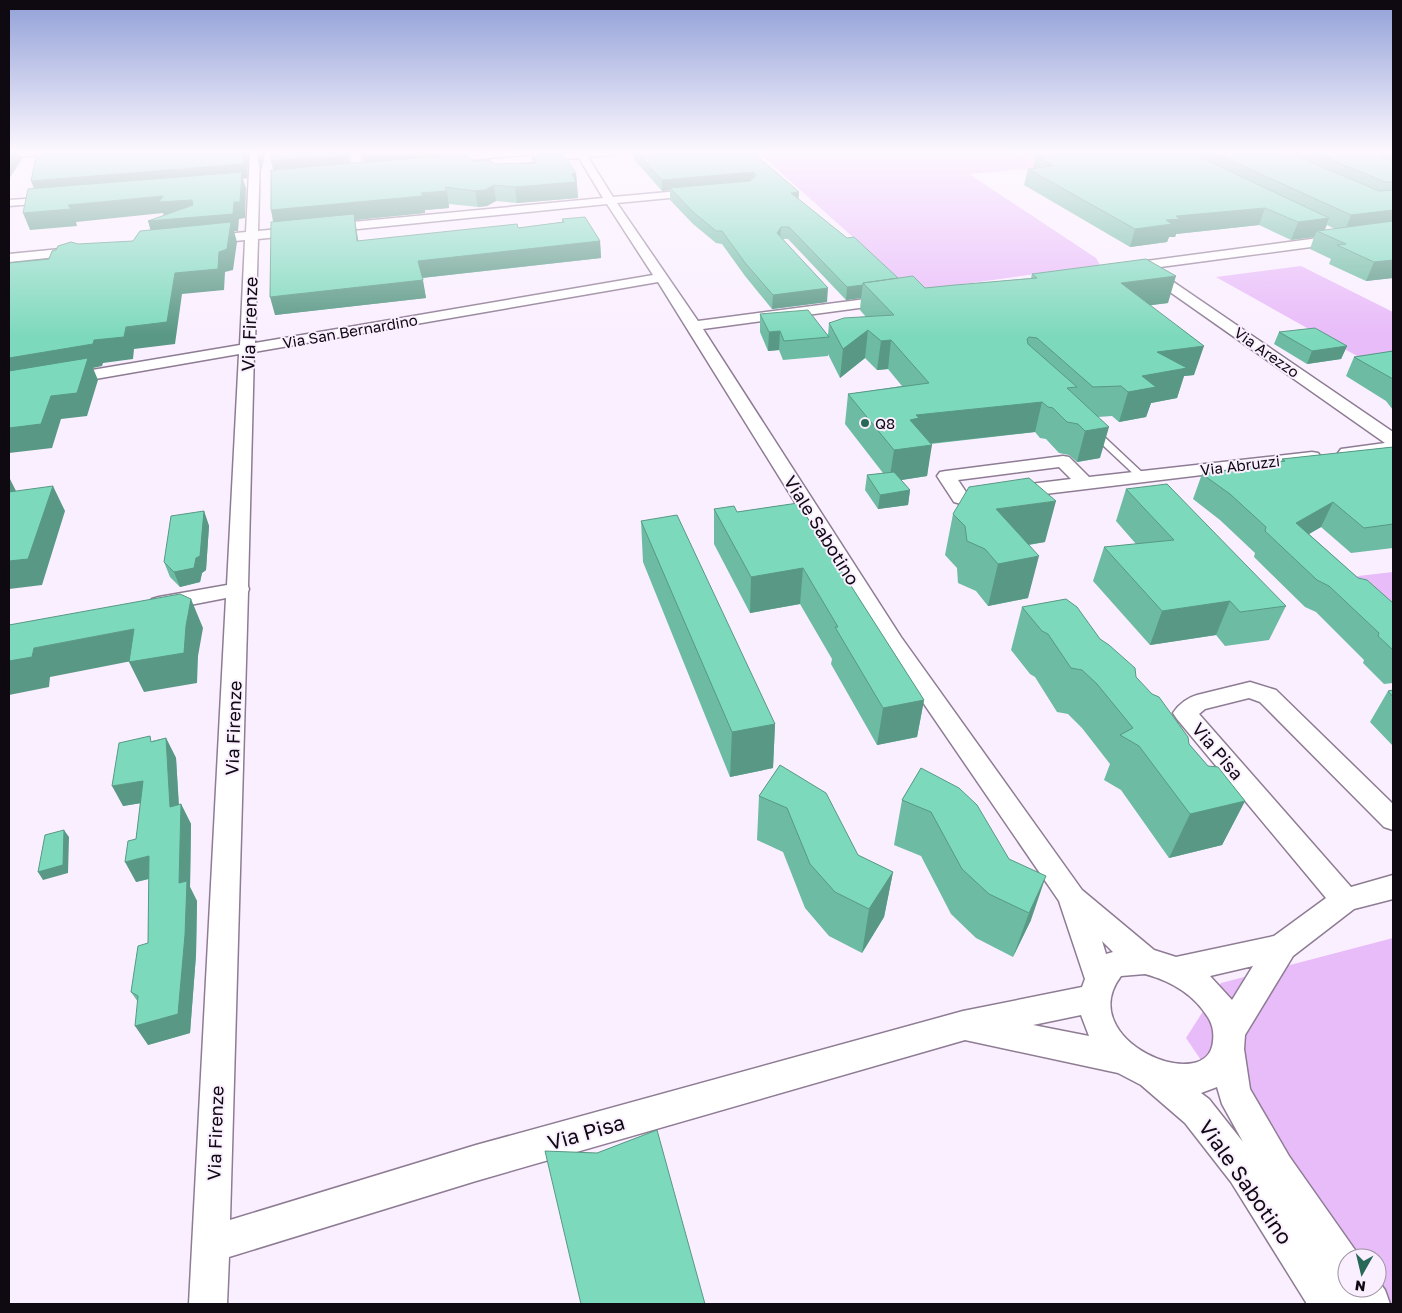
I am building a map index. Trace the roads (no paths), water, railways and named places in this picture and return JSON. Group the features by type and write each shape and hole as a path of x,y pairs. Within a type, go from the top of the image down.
{"street":[{"name":"Via Firenze","path":"208,1304 253,213"},
{"path":"191,242 485,213"},
{"name":"Viale Sabotino","path":"618,213 694,326 893,642 1072,898 1145,962"},
{"path":"1326,231 1341,238"},
{"path":"1108,270 1393,232"},
{"path":"9,258 95,250"},
{"name":"Via Arezzo","path":"1141,265 1393,440"},
{"name":"Via San Bernardino","path":"9,389 662,278"},
{"path":"829,293 842,307"},
{"path":"694,326 904,298"},
{"name":"Via Abruzzi","path":"1084,484 1064,461 946,476 961,498 1084,484 1393,447 1393,444"},
{"path":"144,607 239,589"},
{"name":"Via Pisa","path":"1344,900 1185,713 1196,703 1250,690 1268,696 1393,820"},
{"path":"1230,1041 1222,1010 1210,994 1176,970 1145,962 1126,962 1112,966 1097,989 1097,1016 1106,1039 1137,1066 1172,1079 1190,1080 1207,1075 1219,1068 1230,1041 1282,947 1344,900 1393,887"},
{"name":"Viale Sabotino","path":"1072,898 1097,989"},
{"path":"1176,970 1282,947"},
{"name":"Via Pisa","path":"211,1244 476,1163 1097,989"},
{"name":"Via Pisa","path":"963,1026 1137,1066"},
{"name":"Viale Sabotino","path":"1230,1041 1234,1092 1277,1168 1337,1255"},
{"name":"Viale Sabotino","path":"1137,1066 1197,1111 1243,1170 1329,1304"}],"lane":[{"path":"1084,424 1142,477"}],"place":[{"name":"Q8","path":"865,423"}]}
